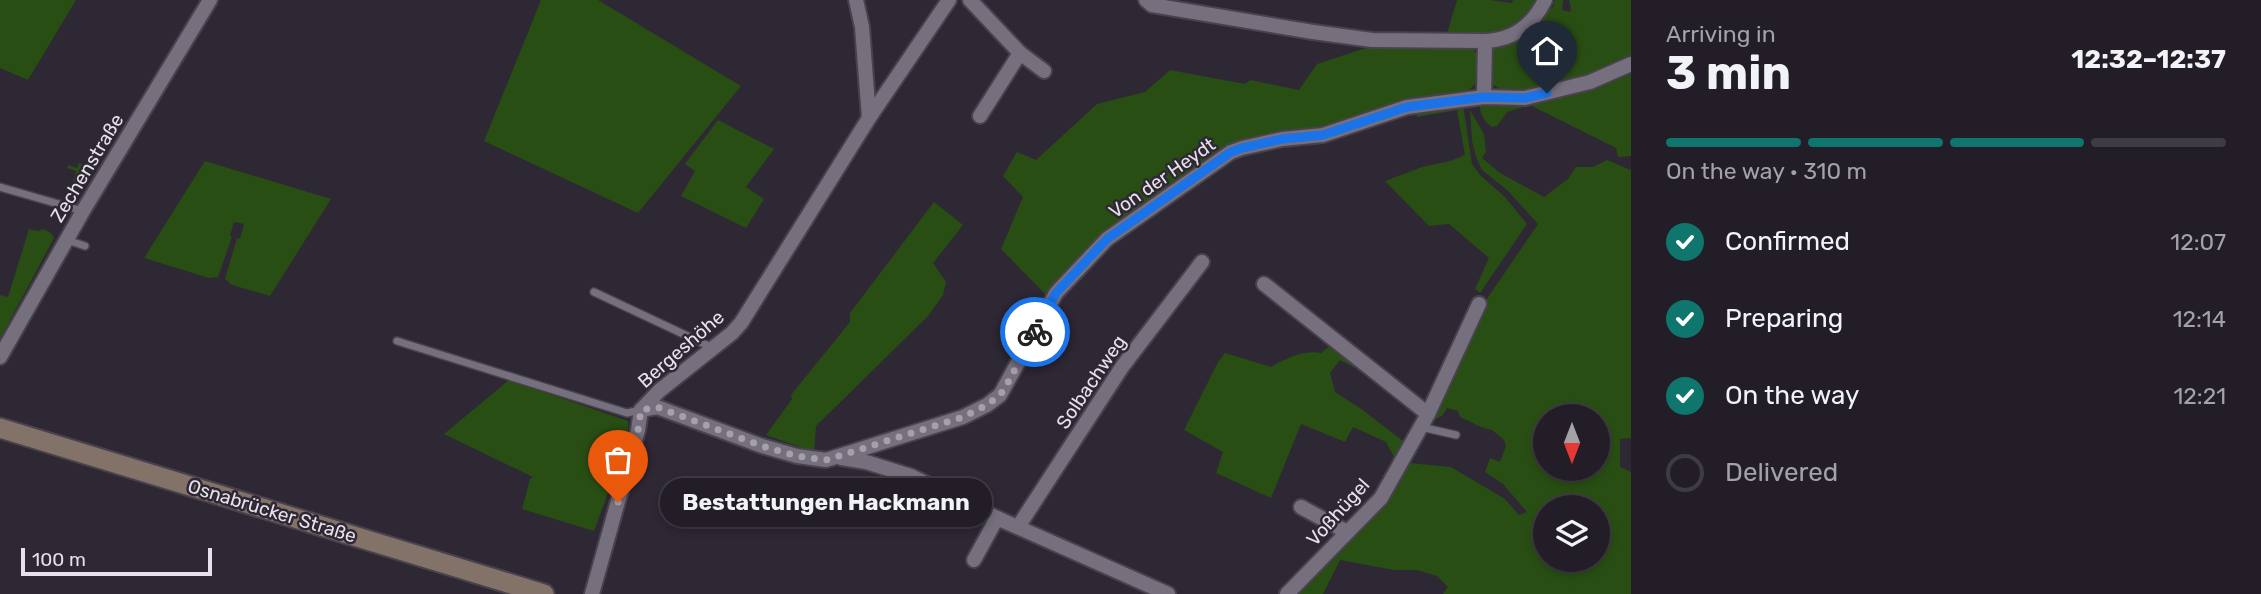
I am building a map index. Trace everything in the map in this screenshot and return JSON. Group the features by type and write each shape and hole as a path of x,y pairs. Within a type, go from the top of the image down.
{"main road":[{"name":"Osnabrücker Straße","path":"0,428 544,594"}],"street":[{"name":"Zechenstraße","path":"0,358 83,211 210,0"},
{"path":"856,0 862,27 869,118"},
{"name":"Bergeshöhe","path":"592,594 638,430 641,410 659,391 741,323 869,118 949,0"},
{"path":"970,0 1020,53 1044,71"},
{"path":"1146,0 1152,5 1372,40 1485,41 1512,36 1527,26 1538,14 1545,0"},
{"path":"1484,97 1485,41"},
{"path":"979,116 1020,53"},
{"name":"Von der Heydt","path":"641,410 657,407 762,446 797,456 826,460 963,417 1000,395 1056,293 1107,239 1231,152 1282,139 1323,135 1407,107 1484,97 1525,98 1590,82 1631,64"},
{"name":"Solbachweg","path":"1018,527 1122,367 1202,262"},
{"path":"1264,284 1425,420"},
{"name":"Voßhügel","path":"1287,594 1381,498 1425,420 1479,304"},
{"path":"837,457 866,462 911,476 997,518 1168,594"},
{"path":"1301,507 1347,532"},
{"path":"974,560 997,518"}],"lane":[{"path":"0,187 83,211"},
{"path":"66,240 85,246"},
{"path":"594,292 714,348"},
{"path":"397,341 627,413 641,410"},
{"path":"1425,420 1456,435"}],"green space":[{"path":"0,0 76,0 28,80 0,68"},
{"path":"541,0 598,0 741,86 638,213 484,141"},
{"path":"1457,0 1512,3 1513,0 1539,0 1522,21 1480,38 1478,34 1447,34"},
{"path":"1555,0 1563,0 1562,10 1570,12 1569,0 1631,0 1631,57 1625,65 1519,96 1490,84 1491,47 1515,39 1538,26 1546,11 1553,7"},
{"path":"1375,45 1469,46 1480,61 1480,74 1468,90 1410,101 1332,127 1252,138 1228,149 1094,242 1048,297 1001,249 1023,197 1003,176 1017,152 1036,160 1097,104 1145,92 1170,70 1245,84 1250,80 1299,90 1317,64"},
{"path":"1631,72 1631,156 1618,157 1616,148 1530,105 1507,112 1497,126 1492,127 1481,112 1480,106 1485,102 1596,86"},
{"path":"1463,105 1472,164 1527,224 1480,293 1475,289 1489,258 1449,224 1429,226 1385,181 1465,155 1457,110 1417,117 1416,111"},
{"path":"1470,110 1484,134 1486,152 1482,158 1500,173 1544,197 1568,179 1576,167 1593,167 1607,160 1631,170 1631,438 1620,439 1620,467 1631,472 1631,594 1443,594 1448,587 1437,576 1417,570 1394,570 1340,560 1323,594 1298,594 1296,591 1394,491 1409,463 1451,467 1505,499 1519,515 1527,512 1503,484 1485,472 1490,458 1500,462 1506,446 1504,440 1492,430 1480,427 1460,417 1458,411 1447,408 1442,416 1428,422 1482,306 1538,224 1508,191 1482,170 1476,157"},
{"path":"718,120 774,149 746,187 764,199 746,228 681,196 695,171 685,164"},
{"path":"205,161 331,199 270,296 232,285 225,279 244,224 234,222 230,236 232,237 218,277 209,278 144,258"},
{"path":"79,163 94,167 81,190 69,196 76,171 67,168 68,165 77,168"},
{"path":"934,202 963,225 933,263 946,282 943,295 928,316 816,426 814,452 766,435 792,399 791,395 850,322 850,313"},
{"path":"29,229 43,229 54,238 0,339 0,295 8,297"},
{"path":"1332,344 1373,377 1340,360 1330,373 1335,392 1403,441 1395,459 1386,442 1353,427 1345,442 1301,424 1271,498 1216,473 1223,452 1184,430 1225,353 1271,367 1301,354 1321,353"},
{"path":"509,380 628,421 628,438 594,531 522,509 530,479 533,477 444,434"}],"way so far":[{"path":"618,502 641,410 657,407 762,446 797,456 826,460 963,417 987,405 1000,395 1012,377 1035,332"}],"place":[{"name":"Bestattungen Hackmann","path":"618,502"}],"route":[{"path":"1035,332 1056,293 1107,239 1231,152 1282,139 1323,135 1407,107 1484,97 1525,98 1547,93"}]}
